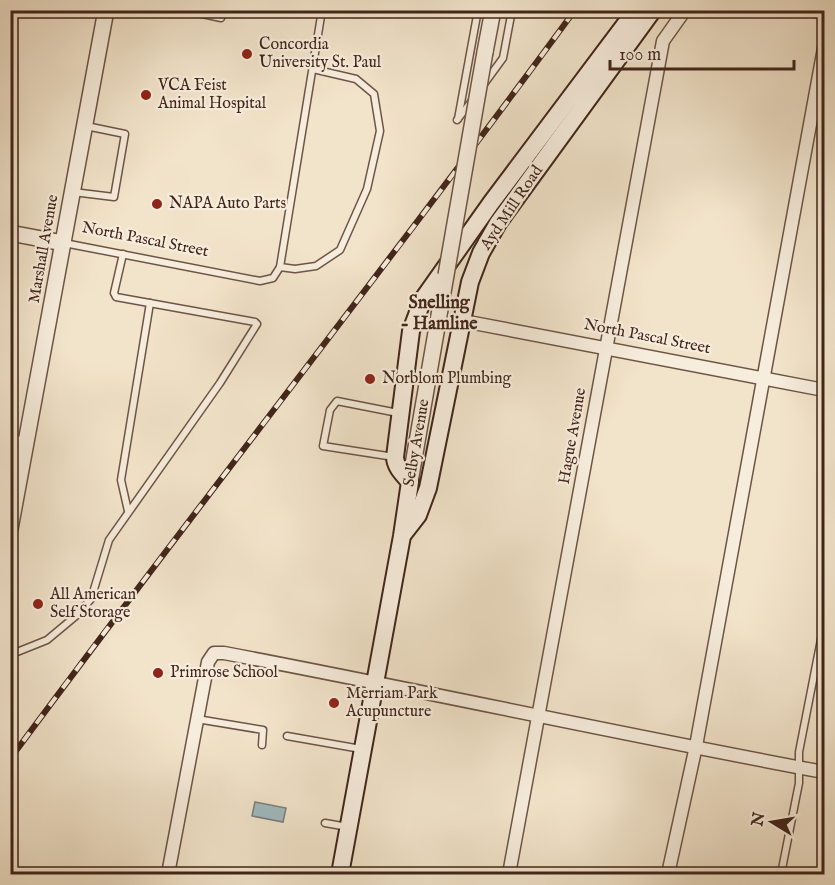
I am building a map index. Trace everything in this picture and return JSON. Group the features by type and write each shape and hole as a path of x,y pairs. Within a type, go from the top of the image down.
{"main road":[{"name":"Ayd Mill Road","path":"394,457 411,331 423,299 491,203 636,10"},
{"name":"Ayd Mill Road","path":"402,536 418,515 428,488 470,282 480,253 498,223 653,10"},
{"path":"394,457 400,470 410,482"},
{"name":"Selby Avenue","path":"340,874 410,482"}],"street":[{"name":"Marshall Avenue","path":"10,529 106,10"},
{"name":"Selby Avenue","path":"410,482 493,10"},
{"name":"Hague Avenue","path":"509,874 663,41 685,10"},
{"path":"811,10 825,13"},
{"path":"668,874 696,746 825,48"},
{"name":"North Pascal Street","path":"10,233 63,243"},
{"name":"North Pascal Street","path":"463,321 825,390"},
{"path":"168,874 208,662 214,653 375,682 825,772"}],"lane":[{"path":"184,10 221,18 222,10"},
{"path":"313,69 356,79 374,94 380,131 367,189 340,250 316,266 295,269 280,267 322,10"},
{"path":"477,10 457,120 503,58 512,10"},
{"path":"73,192 114,197 125,134 85,126"},
{"name":"North Pascal Street","path":"63,243 260,281 273,278 280,267"},
{"path":"10,652 17,652 47,640 84,607 94,593 110,540 128,511 220,383 257,324 116,297 114,293 123,254"},
{"path":"128,511 122,480 150,303"},
{"path":"394,457 323,446 330,410 337,401 399,413"},
{"path":"10,438 27,441"},
{"path":"781,874 800,767 799,752 825,624"},
{"path":"197,718 263,730 262,745"},
{"path":"287,736 363,749"},
{"path":"325,823 349,827"}],"water":[{"path":"255,802 286,808 283,822 252,816"}],"railway":[{"path":"10,759 575,10"}],"place":[{"name":"Concordia University St. Paul","path":"247,54"},
{"name":"VCA Feist Animal Hospital","path":"146,95"},
{"name":"NAPA Auto Parts","path":"157,204"},
{"name":"Norblom Plumbing","path":"370,379"},
{"name":"All American Self Storage","path":"38,604"},
{"name":"Primrose School","path":"158,673"},
{"name":"Merriam Park Acupuncture","path":"334,703"}],"district":[{"name":"Snelling - Hamline","path":"439,313"}]}
